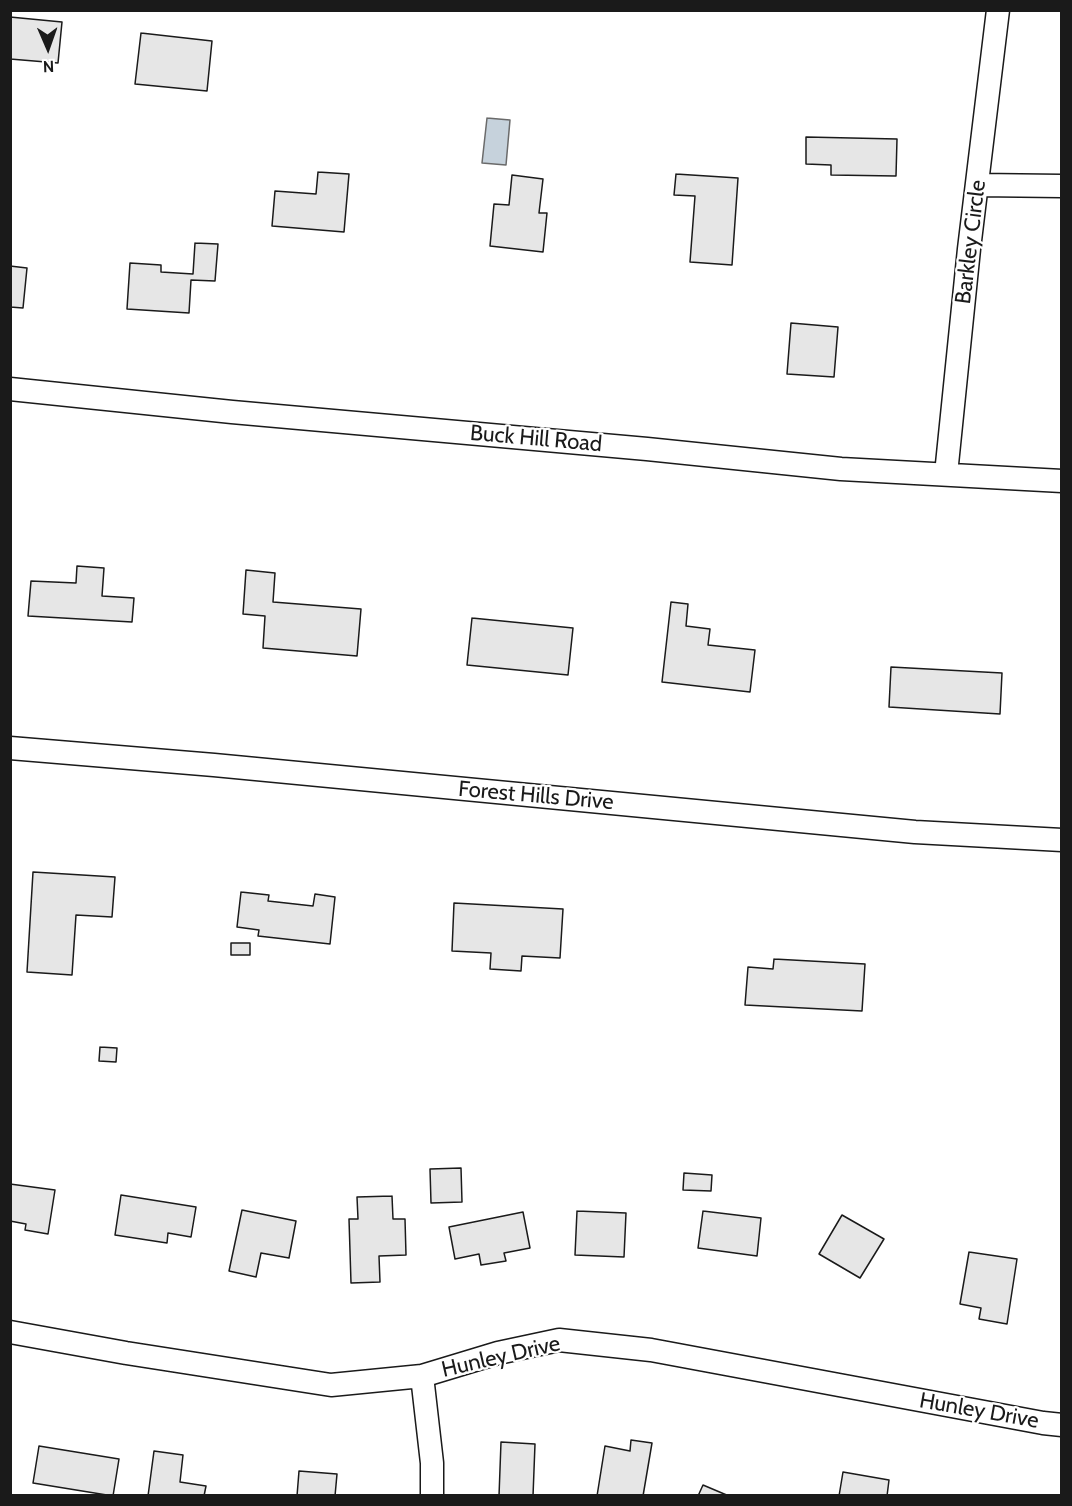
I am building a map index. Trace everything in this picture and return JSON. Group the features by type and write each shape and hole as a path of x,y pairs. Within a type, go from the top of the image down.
{"street":[{"name":"Barkley Circle","path":"946,474 969,249 998,10"},
{"path":"978,185 1062,186"},
{"name":"Buck Hill Road","path":"10,389 841,469 1062,481"},
{"name":"Forest Hills Drive","path":"10,748 226,766 915,832 1062,840"},
{"name":"Hunley Drive","path":"10,1332 126,1353 331,1385 422,1376 498,1353 559,1340 651,1350 1062,1425"},
{"path":"422,1376 432,1463 432,1496"}],"shaded area":[{"path":"487,118 510,120 506,165 482,163"}],"building":[{"path":"10,17 62,22 58,63 10,59"},
{"path":"141,33 212,41 207,91 135,84"},
{"path":"806,137 897,139 896,176 831,175 831,165 806,164"},
{"path":"318,172 349,174 344,232 272,226 275,191 316,194"},
{"path":"676,174 738,178 732,265 690,262 695,196 674,195"},
{"path":"512,175 543,179 539,213 547,213 543,252 490,246 494,204 509,205"},
{"path":"195,243 218,244 215,281 191,280 189,313 127,309 130,263 161,265 161,272 193,274"},
{"path":"10,266 27,268 23,308 10,307"},
{"path":"791,323 838,327 834,377 787,374"},
{"path":"77,566 104,568 102,596 134,598 132,622 28,616 31,581 76,583"},
{"path":"246,570 275,573 273,602 361,609 357,656 263,648 265,616 243,614"},
{"path":"671,602 688,604 686,626 710,629 708,645 755,650 750,692 662,682"},
{"path":"472,618 573,628 568,675 467,665"},
{"path":"891,667 1002,673 1000,714 889,707"},
{"path":"33,872 115,877 112,917 76,915 72,975 27,972"},
{"path":"241,892 269,895 268,901 313,906 315,894 335,897 330,944 258,936 259,930 237,927"},
{"path":"454,903 563,909 560,958 522,956 521,971 490,969 491,953 452,951"},
{"path":"231,943 250,943 250,955 231,955"},
{"path":"774,959 865,964 862,1011 745,1005 748,967 773,969"},
{"path":"100,1047 117,1048 116,1062 99,1061"},
{"path":"461,1168 462,1202 431,1203 430,1169"},
{"path":"684,1173 712,1175 711,1191 683,1190"},
{"path":"10,1184 55,1190 48,1234 25,1230 26,1224 10,1221"},
{"path":"121,1195 196,1207 191,1237 168,1233 167,1243 115,1235"},
{"path":"392,1196 393,1219 405,1219 406,1255 379,1256 380,1282 351,1283 349,1219 358,1219 357,1197"},
{"path":"242,1210 296,1221 289,1258 261,1253 256,1277 229,1271"},
{"path":"577,1211 626,1213 624,1257 575,1255"},
{"path":"703,1211 761,1218 757,1256 698,1248"},
{"path":"523,1212 530,1248 504,1253 506,1261 481,1265 479,1254 455,1259 449,1227"},
{"path":"842,1215 884,1239 860,1278 819,1254"},
{"path":"969,1252 1017,1259 1007,1324 979,1319 981,1308 960,1304"},
{"path":"631,1440 652,1443 643,1496 597,1496 605,1446 630,1451"},
{"path":"501,1442 535,1444 533,1496 499,1496"},
{"path":"39,1446 119,1459 113,1496 33,1483"},
{"path":"154,1451 183,1455 180,1482 206,1486 204,1496 148,1496"},
{"path":"299,1471 337,1474 335,1496 297,1496"},
{"path":"843,1472 889,1480 887,1496 839,1496"},
{"path":"703,1485 729,1496 698,1496"}]}
